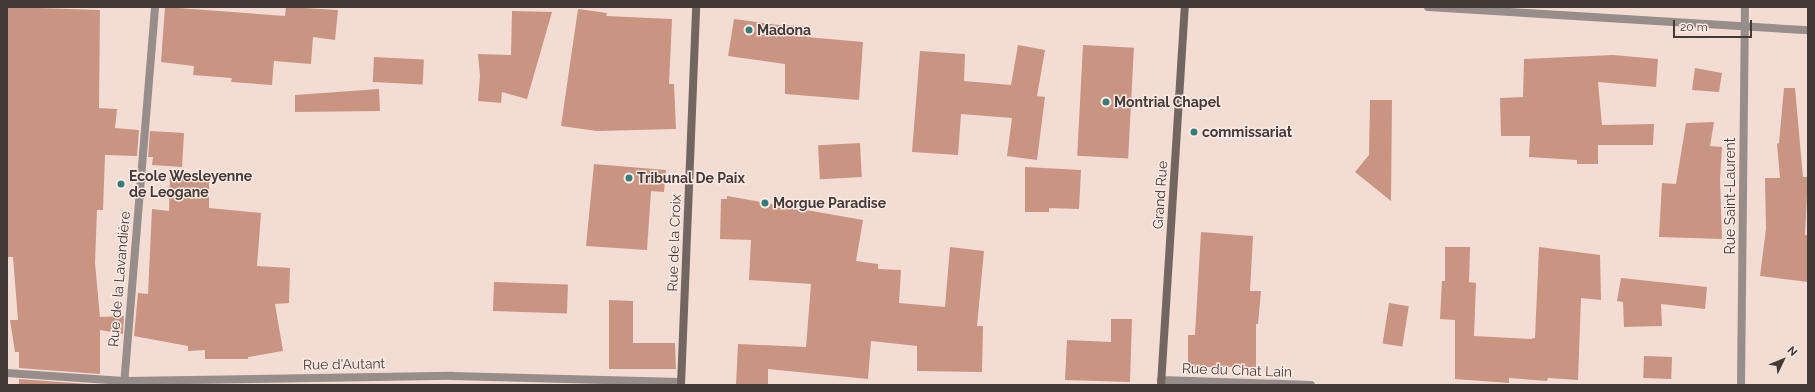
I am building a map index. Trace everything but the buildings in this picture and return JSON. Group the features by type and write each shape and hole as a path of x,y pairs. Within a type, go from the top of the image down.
{"street":[{"name":"Rue de la Lavandière","path":"124,383 155,7"},
{"name":"Rue de la Croix","path":"681,384 696,7"},
{"name":"Grand Rue","path":"1161,382 1185,7"},
{"path":"1428,7 1808,30"},
{"name":"Rue Saint-Laurent","path":"1741,385 1745,7"},
{"name":"Rue d'Autant","path":"7,373 124,383 452,376 681,384"},
{"name":"Rue du Chat Lain","path":"1161,382 1311,385"}],"place":[{"name":"Madona","path":"749,30"},
{"name":"Montrial Chapel","path":"1106,102"},
{"name":"commissariat","path":"1194,132"},
{"name":"Tribunal De Paix","path":"629,178"},
{"name":"Ecole Wesleyenne de Leogane","path":"121,184"},
{"name":"Morgue Paradise","path":"765,203"}]}
